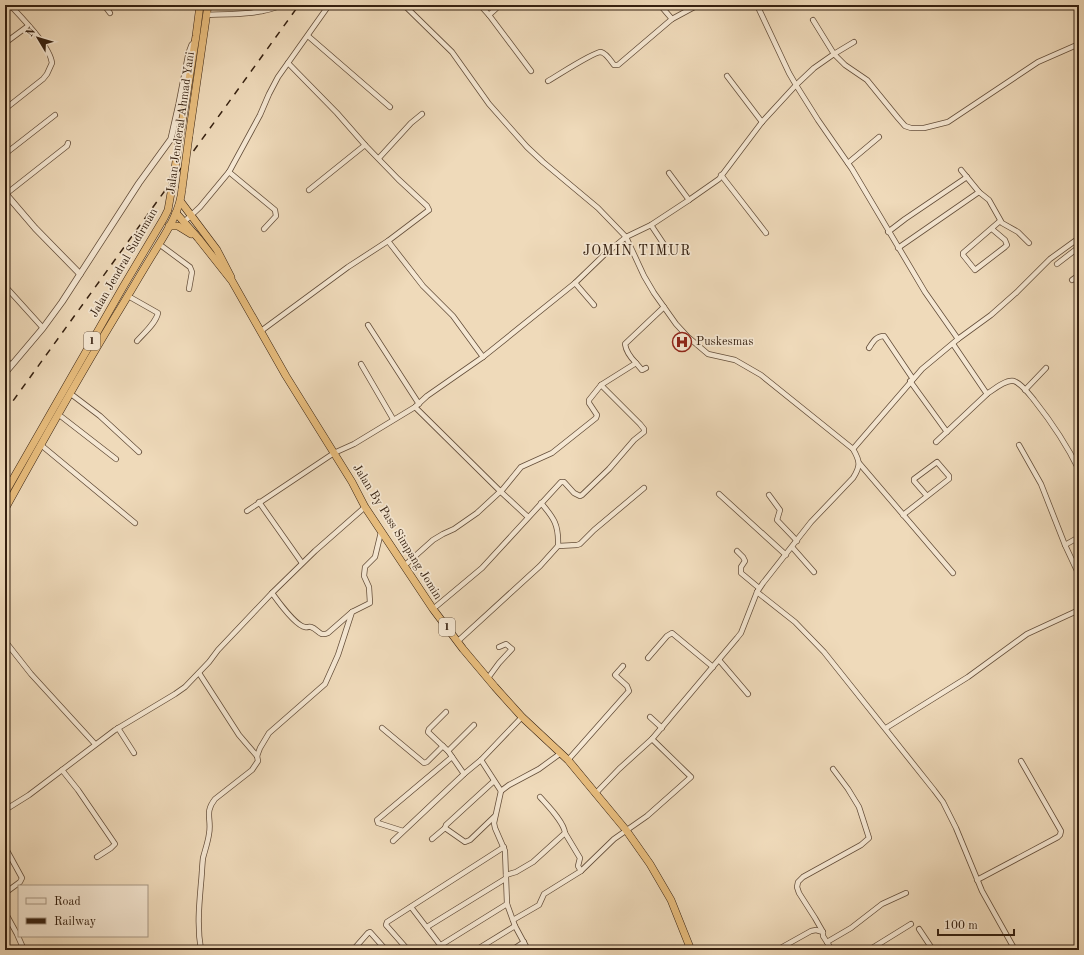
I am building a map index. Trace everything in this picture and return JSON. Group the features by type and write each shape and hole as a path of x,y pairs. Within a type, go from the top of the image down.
{"highway":[{"name":"1","path":"198,38 200,5"},
{"name":"Jalan Jenderal Ahmad Yani","path":"5,509 58,414 170,226 176,213 180,202 189,136 198,38 208,5"},
{"name":"Jalan Jendral Sudirman","path":"5,493 168,210 198,38"},
{"name":"Jalan By Pass Simpang Jomin","path":"180,202 222,259 230,272 232,281"},
{"name":"Jalan By Pass Simpang Jomin","path":"176,213 232,281 286,376 352,482 365,507 433,608 458,642 522,717 568,760 596,793 626,830 650,864 672,900 691,950"},
{"path":"170,226 181,227 198,238"}],"street":[{"path":"5,109 43,79 51,65 52,59 37,36 10,5"},
{"path":"104,5 110,13"},
{"path":"262,11 268,5"},
{"path":"199,16 262,11 281,5"},
{"path":"184,222 216,190 229,172 260,115 278,77 329,5"},
{"path":"404,5 452,52 489,104 527,147 598,208 626,237 644,276 676,324 704,352 711,356 735,360 760,375 853,450 859,463 953,573"},
{"path":"480,5 531,71"},
{"path":"489,15 500,5"},
{"path":"660,5 672,20"},
{"path":"548,81 600,52 604,53 614,65 618,64 672,20 698,5"},
{"path":"758,5 796,85 848,163 925,292 958,339"},
{"path":"813,20 834,54 845,65 867,80 905,126 911,128 924,128 948,122 1038,62 1079,44"},
{"path":"5,43 28,26"},
{"path":"308,36 390,107"},
{"path":"5,373 43,328 171,139 189,53 192,45 198,38"},
{"path":"247,511 334,453 354,444 417,406 427,396 483,357 575,283 604,255 626,237 651,225 690,200 722,175 762,122 796,85 814,68 854,42"},
{"path":"260,331 348,267 388,241 430,209 398,179 288,63"},
{"path":"727,76 762,122"},
{"path":"379,158 411,122 422,114"},
{"path":"5,154 55,116"},
{"path":"848,163 879,137"},
{"path":"68,143 67,146 6,194 34,228 80,274"},
{"path":"309,190 365,144"},
{"path":"961,170 979,192 989,200 1000,221 1004,225 1018,232 1030,243"},
{"path":"229,172 275,210 276,216 264,229"},
{"path":"669,173 690,200"},
{"path":"722,175 766,233"},
{"path":"888,232 967,177"},
{"path":"898,248 979,192"},
{"path":"992,229 1005,240 1007,244 1006,247 975,270 963,253 1000,221"},
{"path":"651,225 669,252"},
{"path":"853,450 922,369 958,339 991,315 1017,292 1050,259 1079,238"},
{"path":"388,241 424,286 453,316 483,357"},
{"path":"159,244 190,267 192,272 189,289"},
{"path":"1057,264 1079,247"},
{"path":"1072,280 1079,275"},
{"path":"575,283 594,305"},
{"path":"5,286 43,328"},
{"path":"128,296 158,313 158,316 137,341"},
{"path":"646,368 642,370 625,347 625,344 664,307"},
{"path":"368,326 417,406 500,491 528,517"},
{"path":"870,348 875,339 884,336 947,432"},
{"path":"953,344 987,394"},
{"path":"5,358 11,366"},
{"path":"404,566 433,540 454,529 477,513 500,491 521,467 552,453 596,418 597,415 589,402 601,385 636,363"},
{"path":"361,364 394,419"},
{"path":"1025,390 1046,368"},
{"path":"936,442 987,394 1004,383 1011,381 1016,382 1025,390 1052,422 1063,439 1079,470"},
{"path":"433,608 482,568 562,482 564,482 574,493 580,496 582,495 609,469 634,440 644,431 640,424 601,385"},
{"path":"71,394 100,416 139,452"},
{"path":"58,414 116,459"},
{"path":"41,445 135,523"},
{"path":"1019,445 1041,484 1065,545 1079,575"},
{"path":"903,515 949,479 937,462 914,479 927,496"},
{"path":"596,793 662,728 741,632 758,590 811,522 853,478 858,470 859,463"},
{"path":"558,546 577,546 580,544 594,530 644,488"},
{"path":"719,494 786,555"},
{"path":"769,495 780,510 777,520 797,540"},
{"path":"259,502 302,564"},
{"path":"458,642 540,566 558,546 559,535 557,524 554,518 541,503"},
{"path":"5,810 29,795 118,728 175,694 199,673 272,593 365,507"},
{"path":"272,593 296,622 303,627 312,627 320,634 324,635 328,633 352,612 370,603 369,587 364,576 365,567 375,557 381,532"},
{"path":"1065,545 1079,537"},
{"path":"792,547 814,572"},
{"path":"737,551 745,561 741,567 741,573 795,622 836,665 943,802 965,847 977,880 1015,950"},
{"path":"886,728 968,677 1027,634 1079,610"},
{"path":"201,950 198,928 198,911 203,858 210,824 209,809 215,799 252,770 258,761 257,756 260,748 269,733 325,684 338,655 352,612"},
{"path":"648,658 667,636 672,633 712,667"},
{"path":"5,641 28,670 95,744"},
{"path":"488,678 512,649 506,644 499,647"},
{"path":"718,660 748,694"},
{"path":"568,760 629,691 627,686 615,675 623,666"},
{"path":"199,673 239,735 257,756"},
{"path":"446,712 428,730 430,734 448,751 464,774"},
{"path":"393,841 464,774 481,760 522,717"},
{"path":"650,717 662,728"},
{"path":"448,751 474,725"},
{"path":"118,728 134,753"},
{"path":"382,728 424,763 427,762 443,746"},
{"path":"513,920 539,905 544,894 581,871 614,839 647,816 691,778 652,739"},
{"path":"528,950 515,926 507,904 505,877 506,859 504,847 495,828 495,816 501,791 539,769 561,753"},
{"path":"403,831 378,823 377,820 452,757"},
{"path":"481,760 501,791"},
{"path":"977,880 1060,835 1061,831 1021,761"},
{"path":"832,950 823,936 815,918 799,893 797,887 798,882 803,877 861,845 869,838 859,807 833,769"},
{"path":"62,770 93,811 115,844 111,848 96,856"},
{"path":"432,838 445,828 446,825 494,781"},
{"path":"540,797 557,817 564,829 580,858 578,866 581,871"},
{"path":"445,828 465,842 470,840 495,816"},
{"path":"427,927 505,877 533,862 565,833"},
{"path":"5,847 22,878 20,882 5,893"},
{"path":"408,950 386,924 504,847"},
{"path":"827,942 851,928 882,904 906,893"},
{"path":"441,945 507,904"},
{"path":"411,907 444,950"},
{"path":"5,912 18,936"},
{"path":"869,950 911,924"},
{"path":"476,950 515,926"},
{"path":"919,929 933,950"},
{"path":"777,950 811,931 816,930 822,932"},
{"path":"353,950 370,932 386,950"},
{"path":"18,937 24,950"},
{"path":"512,950 524,942"},
{"path":"357,945 361,950"}],"railway":[{"path":"5,412 299,5"}],"place":[{"name":"Puskesmas","path":"682,342"}],"district":[{"name":"JOMIN TIMUR","path":"637,251"}]}
